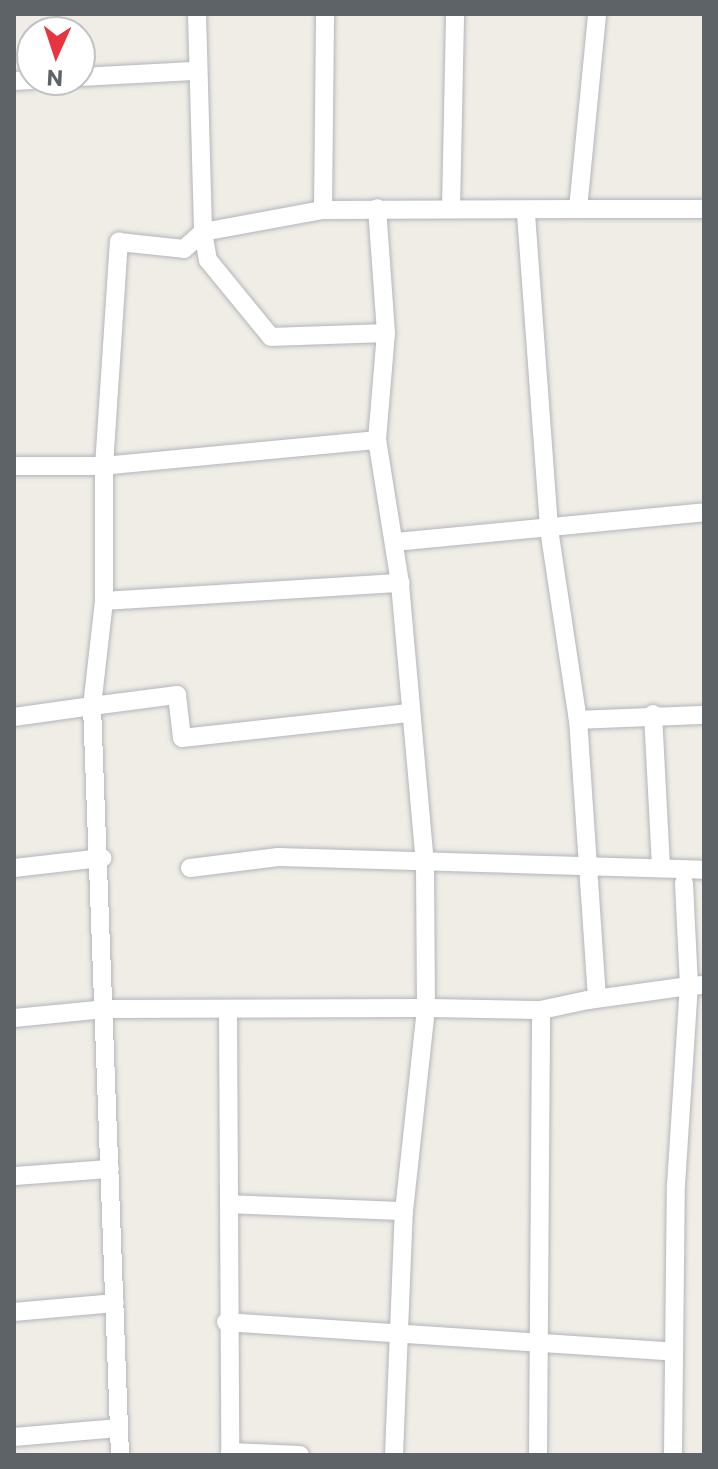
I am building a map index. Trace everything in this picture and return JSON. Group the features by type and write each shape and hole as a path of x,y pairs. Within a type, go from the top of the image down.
{"street":[{"path":"197,14 193,71 203,232 208,260 271,337 386,333"},
{"path":"323,210 325,14"},
{"path":"451,208 455,14"},
{"path":"578,209 597,14"},
{"path":"96,76 193,71"},
{"path":"377,208 386,333 377,440 400,583 409,713 425,864 426,1008 404,1211 394,1455"},
{"path":"120,1455 102,858 92,706 104,601 104,466 119,242 184,249 203,232 323,210 451,208 526,214 578,209 704,209"},
{"path":"14,1018 105,1009 541,1010 597,998 578,720 549,529 526,214"},
{"path":"14,466 104,466 377,440"},
{"path":"395,542 704,512"},
{"path":"104,601 400,583"},
{"path":"14,717 177,695 182,738 409,713"},
{"path":"578,720 653,714 704,715"},
{"path":"653,714 661,868"},
{"path":"190,868 278,857 425,864 704,870"},
{"path":"14,868 102,858"},
{"path":"673,1455 674,1352 697,986 684,883"},
{"path":"588,1000 697,986"},
{"path":"228,1009 226,1322 230,1453 300,1455"},
{"path":"538,1455 542,1345 541,1010"},
{"path":"14,1176 110,1169"},
{"path":"229,1204 404,1211"},
{"path":"14,1312 115,1303"},
{"path":"226,1322 674,1352"},
{"path":"14,1437 119,1428"}]}
